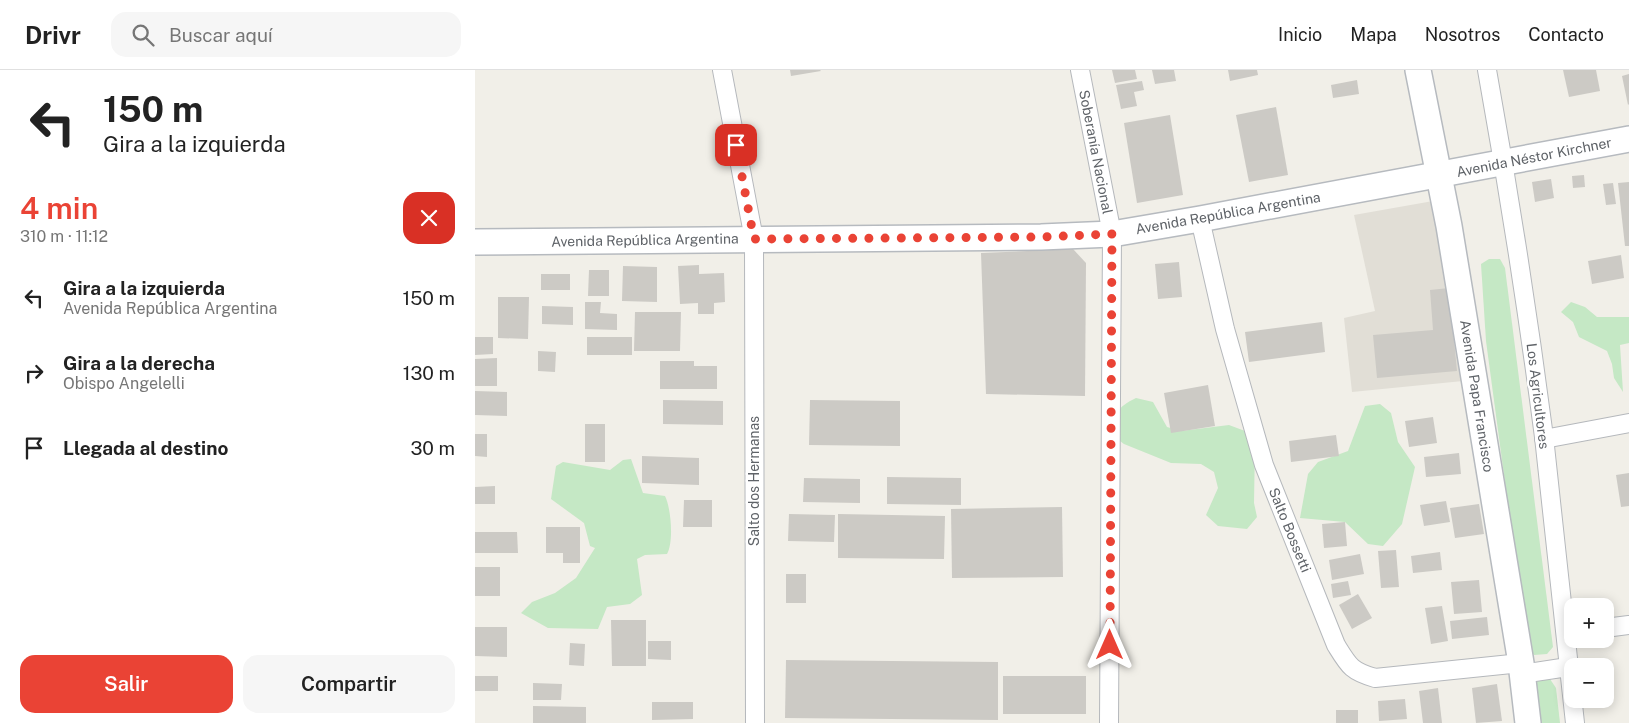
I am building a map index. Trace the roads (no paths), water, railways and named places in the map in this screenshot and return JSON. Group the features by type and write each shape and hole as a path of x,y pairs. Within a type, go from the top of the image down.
{"main road":[{"name":"Avenida Papa Francisco","path":"1418,70 1451,236 1521,668 1528,723"},
{"name":"Avenida Néstor Kirchner","path":"1439,174 1629,139"},
{"name":"Avenida República Argentina","path":"475,242 1041,237 1112,234 1439,174"}],"street":[{"name":"Salto dos Hermanas","path":"722,70 754,239 755,723"},
{"name":"Soberanía Nacional","path":"1080,70 1112,234 1109,723"},
{"name":"Los Agricultores","path":"1487,70 1504,162 1529,321 1564,602"},
{"name":"Salto Bossetti","path":"1200,219 1225,329 1264,465 1336,645 1345,661 1358,673 1375,678 1521,668 1564,667"},
{"path":"1544,439 1629,423"},
{"path":"1614,627 1629,625"},
{"name":"Los Agricultores","path":"1573,708 1575,723"}]}
